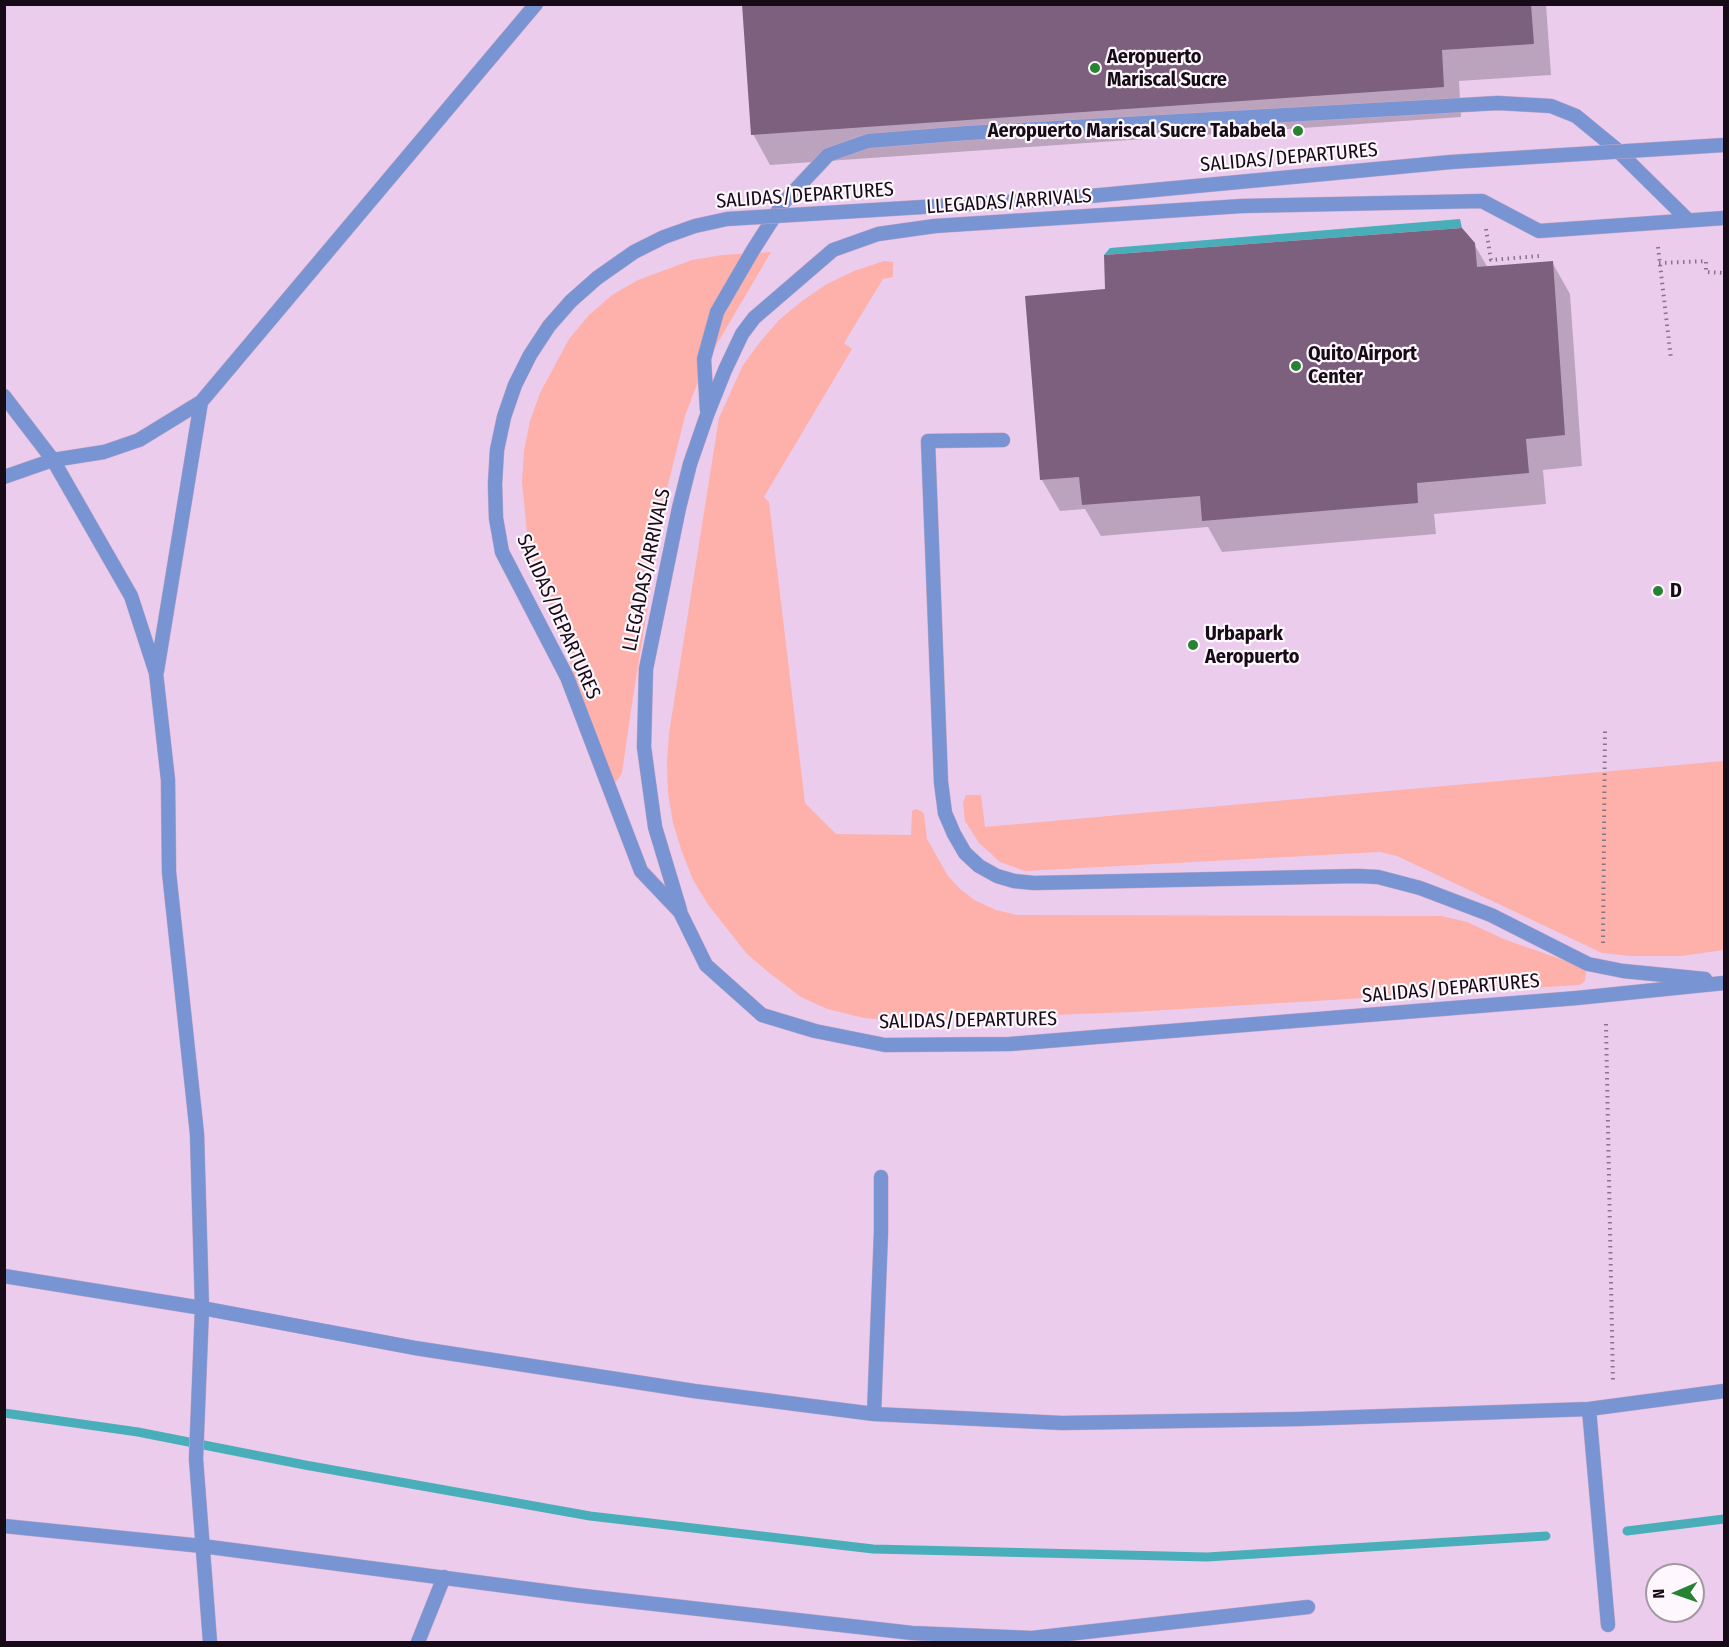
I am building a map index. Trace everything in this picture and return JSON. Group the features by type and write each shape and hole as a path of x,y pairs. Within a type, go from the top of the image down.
{"lane":[{"path":"4,477 53,460 104,452 139,441 201,402 536,4"},
{"path":"707,415 704,359 717,312 753,250 783,203 828,155 868,141 967,133 1498,103 1551,106 1576,116 1615,148 1688,220"},
{"name":"SALIDAS/DEPARTURES","path":"1725,145 1451,162 1069,198 727,219 695,226 664,237 634,252 597,278 571,301 549,326 530,355 515,385 504,417 497,450 495,484 496,518 502,552 567,677 641,871 680,912 706,965 762,1015 815,1031 885,1045 1010,1044 1576,998 1725,982"},
{"name":"LLEGADAS/ARRIVALS","path":"680,912 655,827 644,747 646,669 679,508 690,464 707,415 738,343 754,318 833,250 878,234 935,226 1242,206 1482,201 1539,231 1725,218"},
{"path":"4,396 53,460 131,596 156,673 168,780 169,872 197,1134 202,1308 196,1459 210,1642"},
{"path":"156,673 201,402"},
{"path":"1003,440 928,441 941,782 945,813 965,853 979,866 1014,881 1034,883 1378,877 1419,888 1491,915 1588,964 1725,982"},
{"path":"874,1414 881,1177"},
{"path":"4,1276 202,1308 439,1351 694,1391 874,1414 1062,1423 1312,1419 1589,1409 1725,1391"},
{"path":"1589,1409 1608,1625"},
{"path":"4,1526 202,1546 575,1595 912,1633 1032,1638 1308,1607"},
{"path":"418,1642 444,1577"}],"path":[{"path":"1658,247 1671,359"},
{"path":"1659,262 1706,261 1706,272 1725,273"},
{"path":"1603,944 1605,728"},
{"path":"1606,1024 1613,1384"}],"shaded area":[{"path":"1460,219 1462,228 1104,255 1110,248"},
{"path":"771,252 717,344 698,382 685,416 666,493 622,773 616,782 611,780 528,543 522,482 524,451 530,421 540,393 569,339 589,315 612,295 638,280 692,260 722,255"},
{"path":"884,261 893,262 893,277 883,279 844,343 852,349 764,497 769,502 805,803 836,834 911,835 912,811 916,809 921,811 924,814 927,839 948,876 960,889 976,901 996,910 1017,915 1442,916 1467,922 1506,940 1581,966 1586,969 1585,981 1580,985 1132,1012 897,1021 864,1018 827,1009 801,997 747,954 709,906 693,880 673,823 668,793 669,733 719,418 743,365 779,320 827,284 854,271"},
{"path":"1724,761 1724,950 1681,956 1631,956 1602,953 1397,856 1380,852 1025,871 1000,862 979,843 965,821 963,802 966,795 981,795 985,827"}],"building":[{"name":"Aeropuerto Mariscal Sucre","path":"742,4 1531,4 1534,44 1442,50 1444,87 751,135"},
{"name":"Quito Airport Center","path":"1462,228 1475,243 1477,267 1553,261 1565,435 1526,439 1529,473 1417,483 1418,503 1202,521 1200,496 1082,505 1079,477 1040,480 1025,296 1105,289 1104,255"}],"waterway":[{"path":"4,1413 138,1432 305,1465 590,1516 873,1549 1207,1557 1546,1536"},
{"path":"1627,1531 1724,1519"}],"place":[{"name":"Aeropuerto Mariscal Sucre","path":"1095,68"},
{"name":"Aeropuerto Mariscal Sucre Tababela","path":"1298,131"},
{"name":"Quito Airport Center","path":"1296,366"},
{"name":"D","path":"1658,591"},
{"name":"Urbapark Aeropuerto","path":"1193,645"}]}
